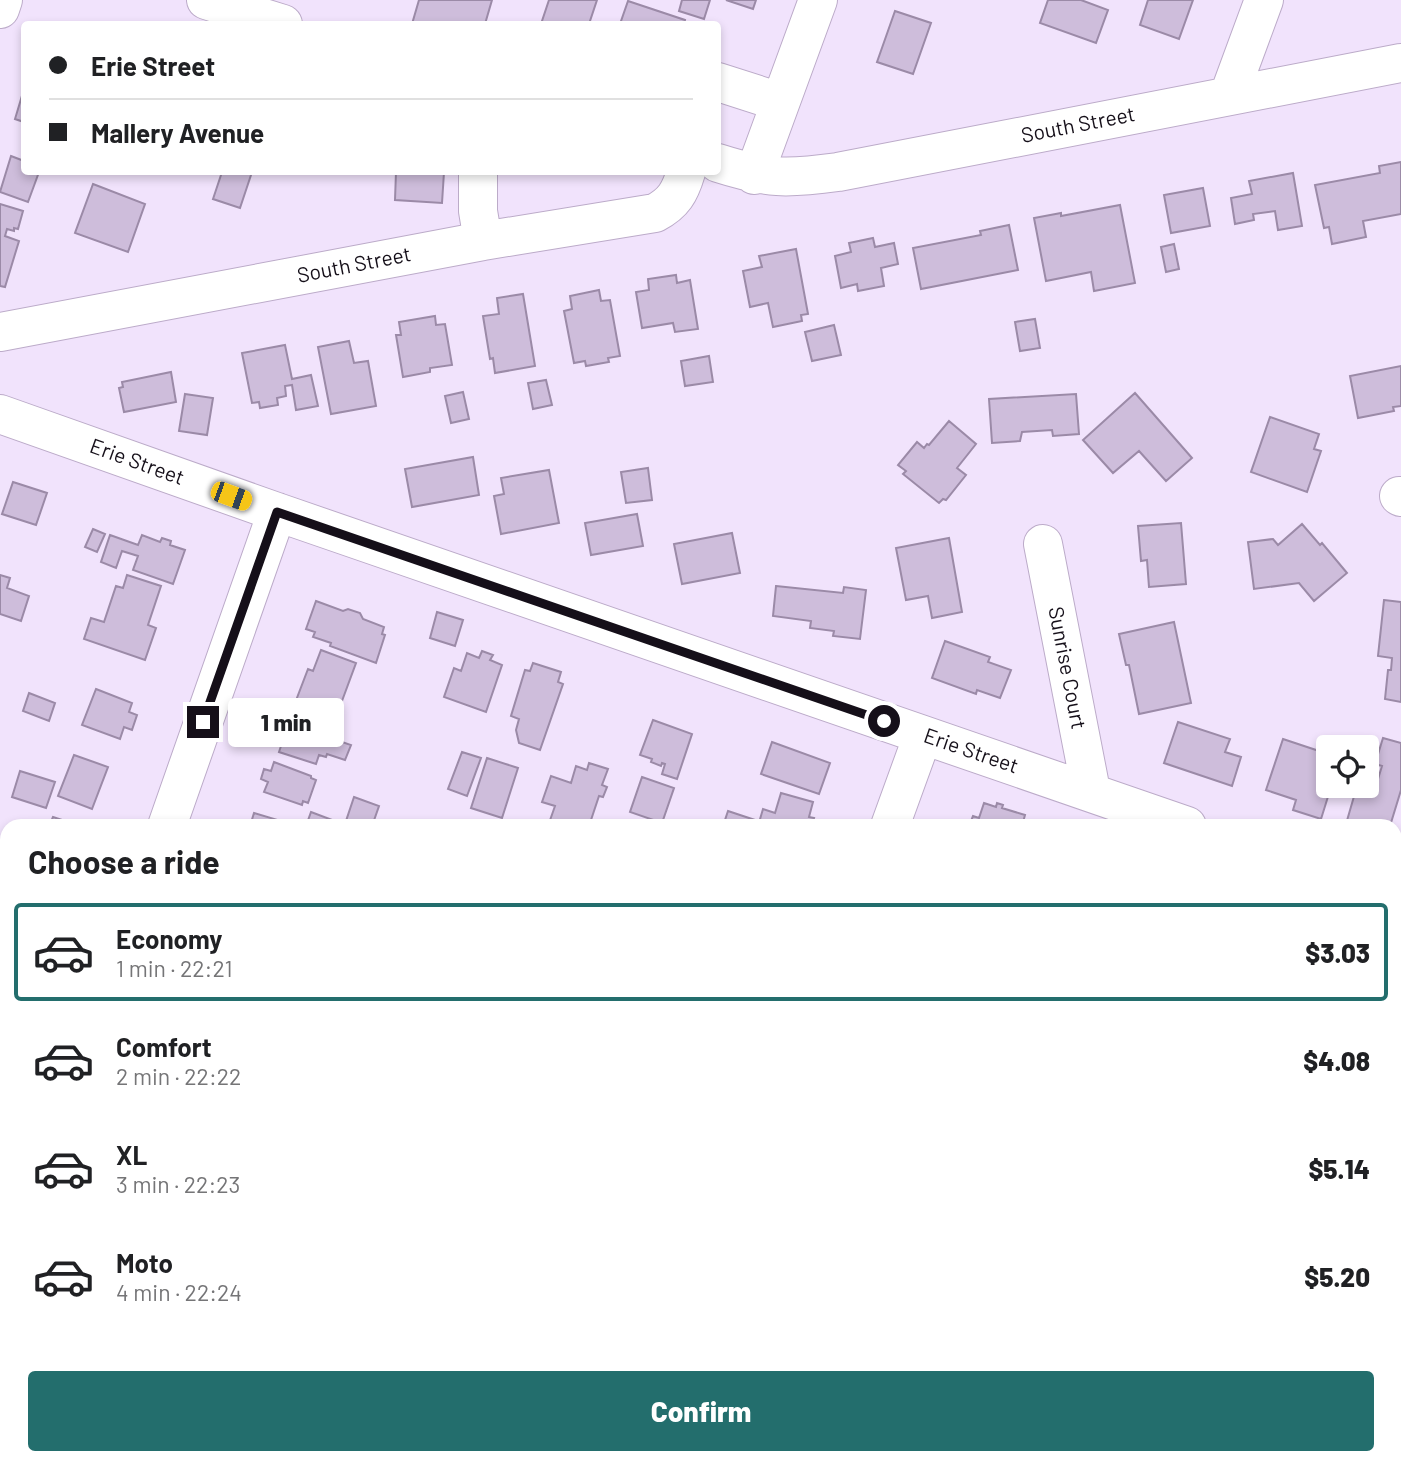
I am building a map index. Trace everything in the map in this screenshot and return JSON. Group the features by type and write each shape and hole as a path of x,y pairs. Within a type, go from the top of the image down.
{"street":[{"path":"0,9 3,0"},
{"path":"206,0 272,21"},
{"path":"754,175 818,0"},
{"path":"1229,95 1264,0"},
{"name":"South Street","path":"721,164 754,175 790,178 838,172 1401,63"},
{"path":"721,83 780,102"},
{"path":"478,175 478,211 483,241"},
{"name":"South Street","path":"0,332 483,241 655,213 668,206 679,194 685,175"},
{"name":"Erie Street","path":"0,414 1168,819"},
{"path":"169,819 277,512"},
{"name":"Sunrise Court","path":"1043,544 1091,791"},
{"path":"893,819 923,735"}],"building":[{"path":"419,0 492,0 486,21 413,21"},
{"path":"549,0 597,0 590,21 542,21"},
{"path":"682,0 710,0 704,19 679,11"},
{"path":"726,0 756,0 753,9"},
{"path":"1048,0 1081,0 1108,10 1096,43 1040,23"},
{"path":"1148,0 1193,0 1179,39 1140,25"},
{"path":"628,1 685,20 685,21 621,21"},
{"path":"895,11 931,23 913,74 877,62"},
{"path":"21,99 21,121 15,119"},
{"path":"11,156 21,160 21,175 38,175 28,202 0,192"},
{"path":"1401,162 1401,214 1363,221 1366,237 1332,244 1329,227 1324,228 1315,185 1380,173 1379,166"},
{"path":"1293,173 1302,226 1278,230 1275,211 1253,214 1254,220 1235,224 1231,198 1252,194 1249,181"},
{"path":"221,175 251,175 240,208 213,199"},
{"path":"396,175 444,175 442,203 395,200"},
{"path":"93,184 145,204 128,252 75,233"},
{"path":"1203,188 1210,226 1171,233 1164,195"},
{"path":"0,204 23,211 18,229 7,229 5,236 19,241 5,287 0,286"},
{"path":"1120,205 1135,283 1094,291 1091,272 1046,281 1034,218"},
{"path":"1009,225 1018,270 921,289 913,248 981,235 980,231"},
{"path":"873,238 875,247 894,243 898,264 881,268 884,286 858,291 857,284 841,288 835,256 851,252 849,243"},
{"path":"1174,244 1179,269 1166,272 1161,247"},
{"path":"796,249 808,314 801,315 802,321 773,327 768,303 750,307 743,271 762,267 759,256"},
{"path":"676,275 677,283 690,280 698,329 675,332 673,323 642,328 636,292 649,290 648,279"},
{"path":"599,290 601,301 610,300 620,356 608,358 609,362 586,366 585,361 574,363 564,311 572,309 570,296"},
{"path":"523,294 535,366 495,373 483,316 499,314 497,298"},
{"path":"435,316 436,325 445,324 452,365 430,368 430,372 403,377 396,335 401,335 399,322"},
{"path":"1035,319 1040,348 1020,351 1015,322"},
{"path":"834,325 841,355 812,361 805,332"},
{"path":"349,341 354,363 368,361 376,406 331,414 318,347"},
{"path":"285,345 292,379 311,375 318,406 296,410 292,385 285,386 286,396 277,398 278,405 260,408 259,402 252,403 242,353"},
{"path":"709,356 713,382 685,386 681,361"},
{"path":"1401,366 1401,406 1393,407 1394,411 1358,418 1350,376"},
{"path":"171,372 176,402 124,412 119,388 123,387 122,382"},
{"path":"546,380 552,405 533,409 528,383"},
{"path":"463,392 469,419 451,423 445,396"},
{"path":"1135,393 1192,458 1166,481 1139,451 1113,473 1083,440"},
{"path":"185,394 213,398 207,435 179,431"},
{"path":"1076,394 1079,434 1053,436 1052,430 1022,432 1020,441 992,443 989,399"},
{"path":"1270,417 1319,434 1314,449 1321,451 1307,492 1251,472"},
{"path":"949,421 976,444 957,468 966,475 946,500 943,499 939,503 903,474 906,471 898,465 917,442 924,448 929,445"},
{"path":"473,457 479,495 412,507 405,469"},
{"path":"648,468 652,500 626,503 621,472"},
{"path":"549,470 559,523 501,534 494,496 504,494 501,478"},
{"path":"13,482 47,493 36,525 2,514"},
{"path":"637,514 643,546 591,555 585,523"},
{"path":"1181,523 1186,584 1149,587 1147,560 1141,561 1138,526"},
{"path":"1302,524 1347,573 1314,601 1299,583 1254,589 1248,542 1273,539 1278,545"},
{"path":"93,529 105,534 97,552 85,547"},
{"path":"732,533 740,573 682,584 674,544"},
{"path":"110,535 138,545 142,535 160,542 162,538 171,541 170,545 185,550 173,584 133,570 138,556 122,551 116,568 101,562"},
{"path":"949,538 962,612 932,618 928,596 906,600 896,548"},
{"path":"0,575 10,578 7,588 29,596 21,621 0,614"},
{"path":"127,575 161,586 148,625 156,628 145,660 84,639 91,618 104,622 116,586 123,588"},
{"path":"776,586 843,593 844,587 866,590 860,639 833,636 834,631 810,628 811,621 773,616"},
{"path":"1384,600 1401,602 1401,702 1385,699 1392,658 1378,656"},
{"path":"316,601 343,611 348,609 360,613 363,619 384,627 382,634 385,635 376,663 313,637 315,632 306,629"},
{"path":"437,612 463,620 455,646 430,638"},
{"path":"1174,622 1191,703 1139,714 1129,665 1126,665 1119,634"},
{"path":"945,641 990,657 988,662 1011,670 1000,698 977,690 976,694 932,678"},
{"path":"321,650 356,663 339,709 326,704 320,722 292,711 308,669 313,671"},
{"path":"482,651 493,655 490,660 502,665 486,712 444,697 454,668 461,671 467,653 479,658"},
{"path":"533,663 561,672 558,682 563,684 540,750 519,743 516,730 519,719 511,716 525,670 530,671"},
{"path":"96,689 132,703 129,712 137,715 132,730 124,727 120,739 82,725"},
{"path":"29,693 55,703 49,721 23,711"},
{"path":"653,720 692,734 677,779 662,774 665,764 662,763 661,766 640,755"},
{"path":"1178,722 1230,739 1225,752 1241,757 1232,786 1164,763"},
{"path":"287,723 351,745 345,760 327,754 326,757 319,755 316,764 279,752 283,740 276,738 281,724 287,726"},
{"path":"1383,738 1401,743 1401,790 1392,819 1347,819 1354,798 1379,798 1382,766 1379,765 1379,751"},
{"path":"1283,739 1316,750 1316,798 1328,798 1321,819 1293,810 1296,800 1266,790"},
{"path":"772,742 830,763 819,794 761,774"},
{"path":"462,752 481,758 467,796 448,789"},
{"path":"74,755 108,767 92,809 58,796"},
{"path":"487,758 518,768 502,818 471,808"},
{"path":"274,762 316,780 308,803 303,801 302,805 264,792 268,782 261,779 264,769 271,771"},
{"path":"589,763 608,769 602,785 607,787 603,797 599,796 591,819 550,819 555,806 542,802 551,776 571,783 576,766 587,770"},
{"path":"20,771 55,782 46,808 12,797"},
{"path":"642,777 674,788 663,819 650,819 630,812"},
{"path":"781,793 813,802 809,817 814,819 760,819 763,809 775,813"},
{"path":"354,797 379,806 374,819 347,819"},
{"path":"984,803 996,807 997,803 1003,805 1002,808 1025,815 1024,819 972,819 973,816 979,818"},
{"path":"728,811 752,819 725,819"},
{"path":"311,812 330,819 308,819"},
{"path":"254,813 274,819 252,819"}],"route":[{"path":"203,722 277,512 884,721"}]}
